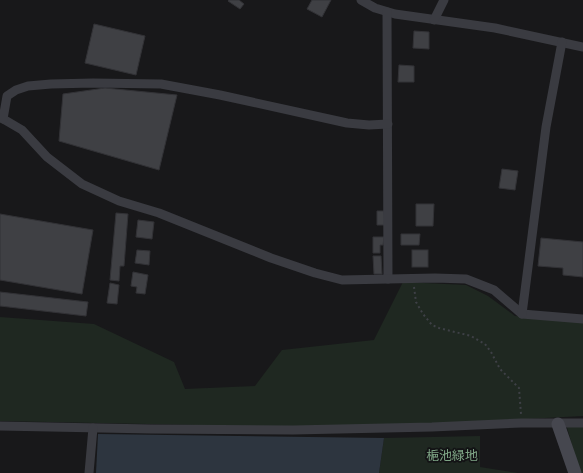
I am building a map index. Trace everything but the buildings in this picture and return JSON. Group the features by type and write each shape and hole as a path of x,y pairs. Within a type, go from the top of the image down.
{"street":[{"path":"361,0 375,8 395,14 495,28 583,47"},
{"path":"434,20 444,0"},
{"path":"387,12 388,279"},
{"path":"522,314 546,127 562,42"},
{"path":"388,124 369,125 347,122 161,84 93,83 28,86 16,90 7,96 2,118 22,130 47,157 82,184 119,201 159,213 271,258 314,273 342,280 412,278 466,279 494,290 522,314 583,319"},
{"path":"0,426 293,430 432,427 521,423 583,423"},
{"path":"558,424 575,473"},
{"path":"89,473 92,428"}],"path":[{"path":"412,278 416,302 432,325 471,336 486,344 500,369 519,388 521,423"}],"green space":[{"path":"403,282 466,285 488,296 515,316 583,322 583,416 430,424 293,427 0,421 0,317 94,324 174,362 185,389 255,386 282,350 374,340"},
{"path":"566,424 583,424 583,473 580,473"},
{"name":"梔池緑地","path":"480,436 480,467 518,473 379,473 384,438"}],"shaded area":[{"path":"98,434 384,438 379,473 96,473"}]}
